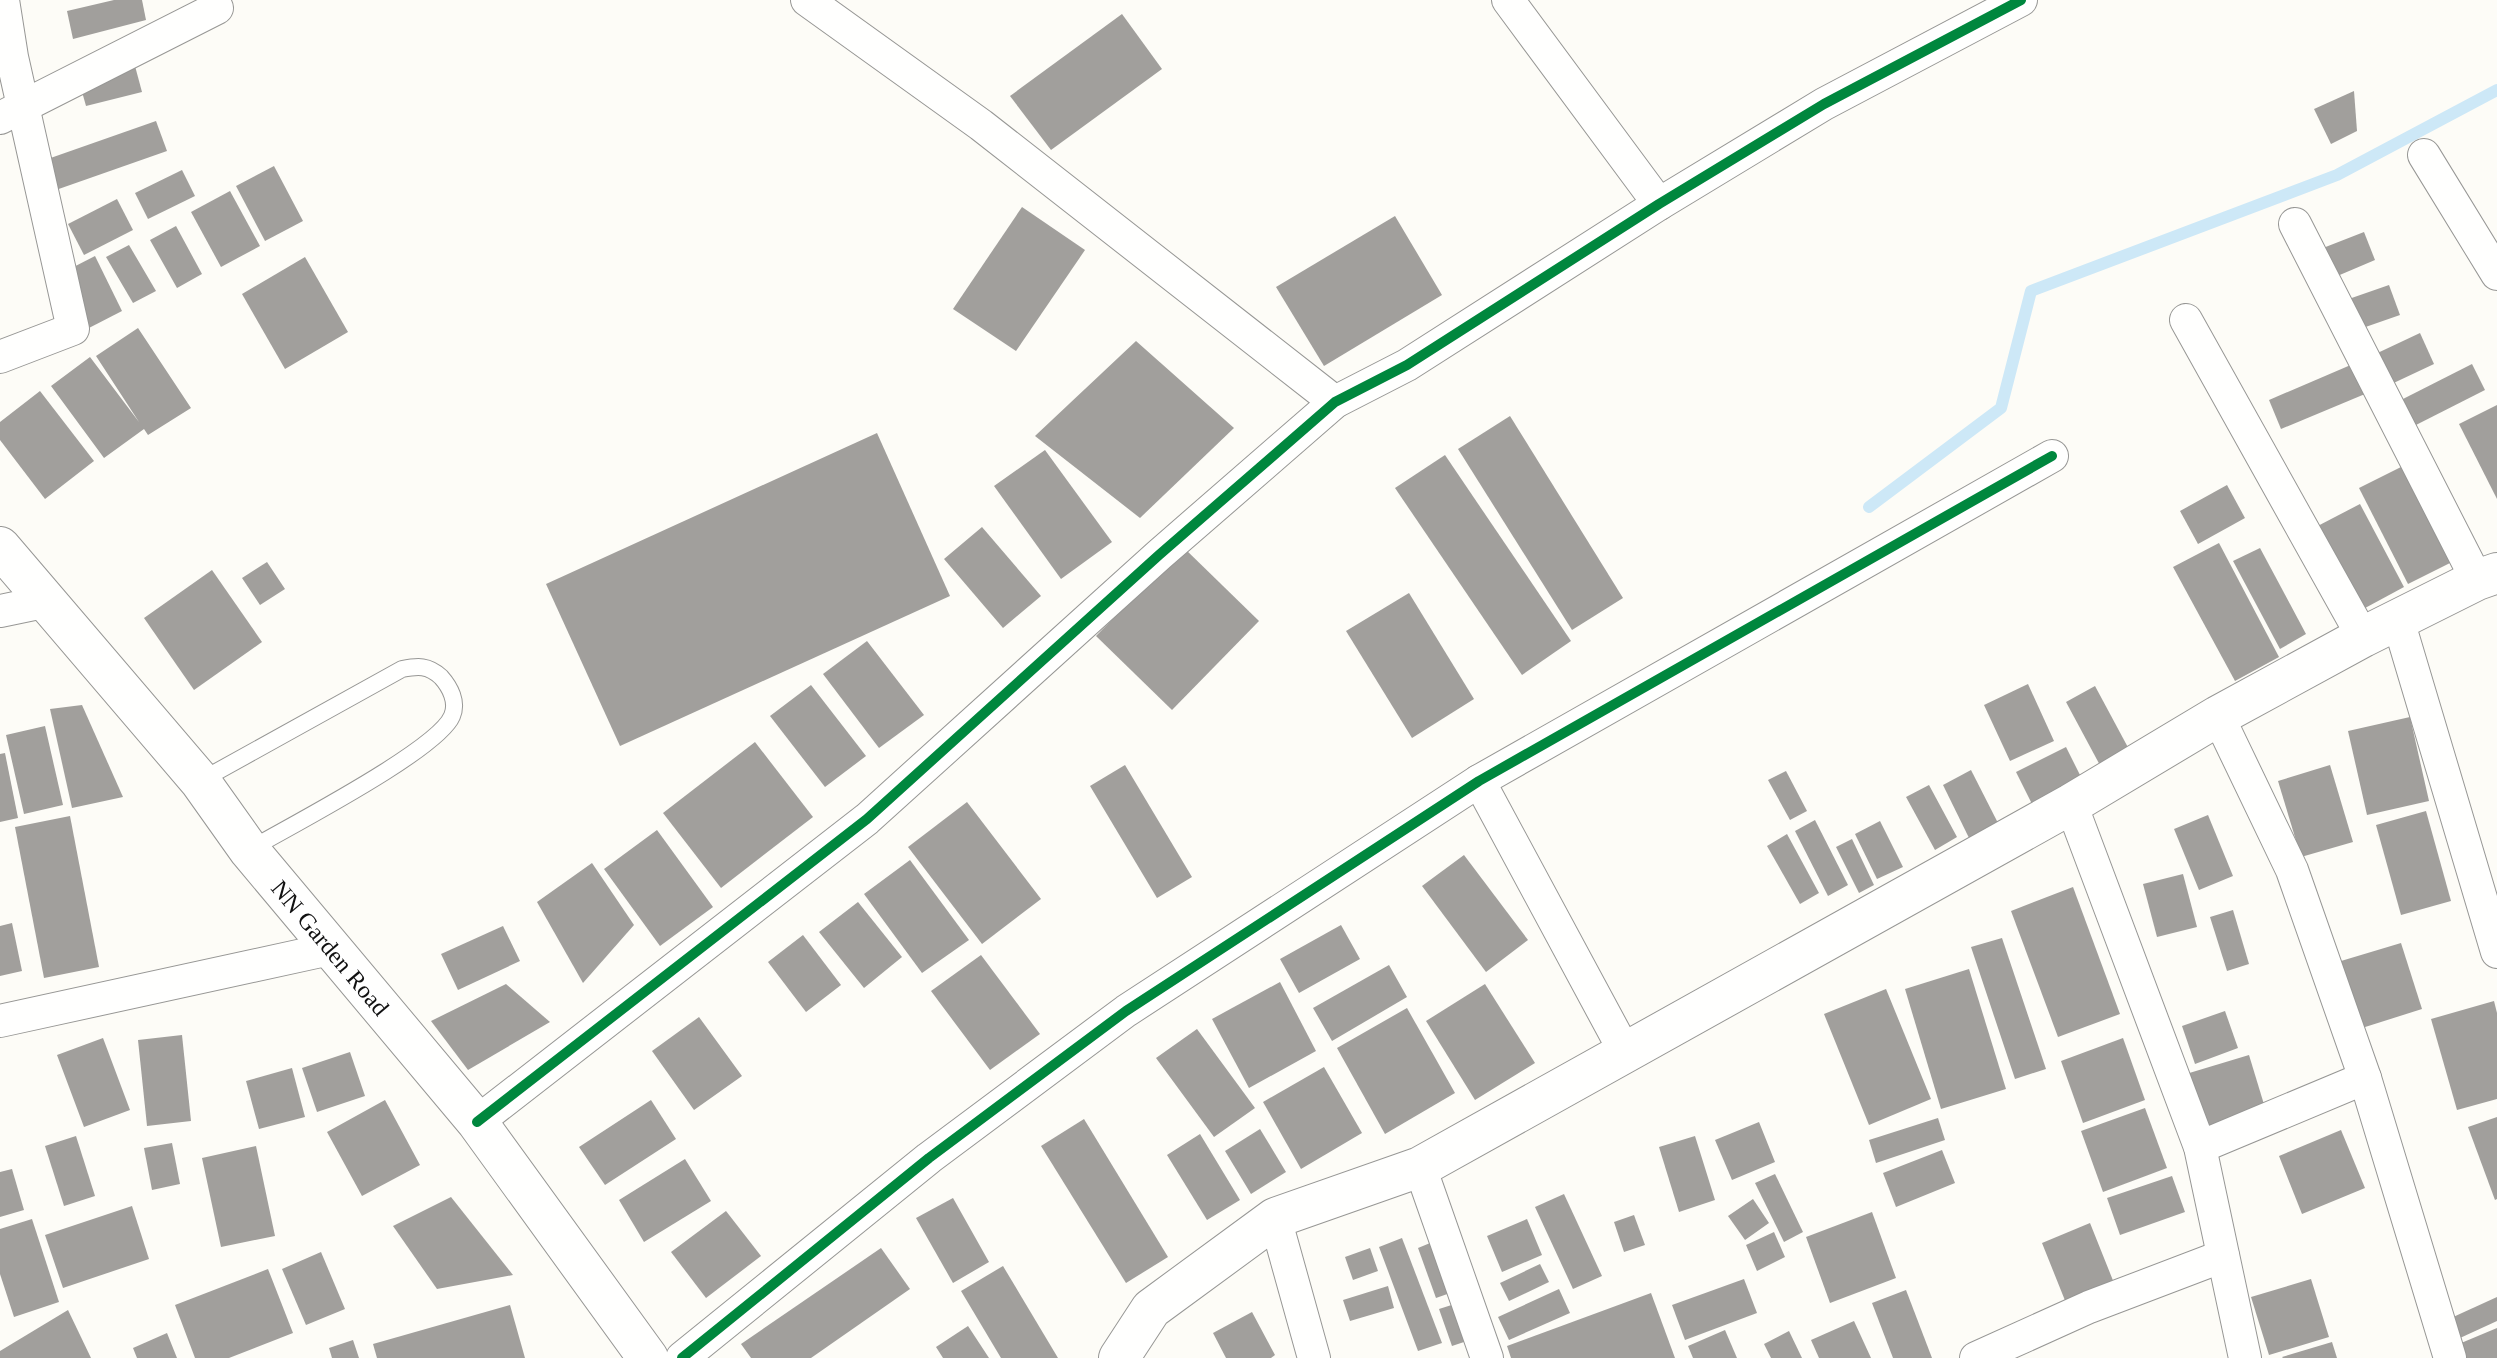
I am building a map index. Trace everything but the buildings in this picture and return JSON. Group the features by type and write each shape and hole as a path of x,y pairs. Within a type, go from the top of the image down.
{"street":[{"path":"0,357 73,329 12,112 12,57 3,0"},
{"path":"807,0 981,125 1335,402"},
{"path":"1508,0 1659,204"},
{"path":"477,1122 867,819 1159,555 1335,402 1407,365 1659,204 1824,104 2021,0"},
{"path":"12,112 217,8"},
{"path":"2424,155 2497,274"},
{"path":"1119,1358 1151,1309 1275,1218 1420,1167 2071,804 2218,716 2380,628 2487,577 2295,224"},
{"path":"2186,320 2380,628 2497,952"},
{"path":"682,1358 929,1158 1126,1011 1479,781 2052,456"},
{"name":"NN Garden Road","path":"0,547 200,781 249,850 477,1122 648,1358"},
{"path":"0,611 48,601"},
{"path":"2218,716 2292,870 2365,1078 2450,1358"},
{"path":"1479,781 1625,1052"},
{"path":"2071,804 2200,1147 2245,1358"},
{"path":"0,1021 330,949"},
{"path":"2200,1147 2365,1078"},
{"path":"1420,1167 1487,1358"},
{"path":"1275,1218 1314,1358"},
{"path":"1976,1358 2089,1307 2223,1256"}],"lane":[{"path":"200,781 402,669 419,666 433,670 445,682 454,697 453,715 440,734 411,755 249,850"}],"waterway":[{"path":"1869,507 2001,408 2031,291 2337,175 2497,90"}],"cycle path":[{"path":"477,1122 867,819 1159,555 1335,402 1407,365 1659,204 1824,104 2021,0"},
{"path":"682,1358 929,1158 1126,1011 1479,781 2052,456"}]}
